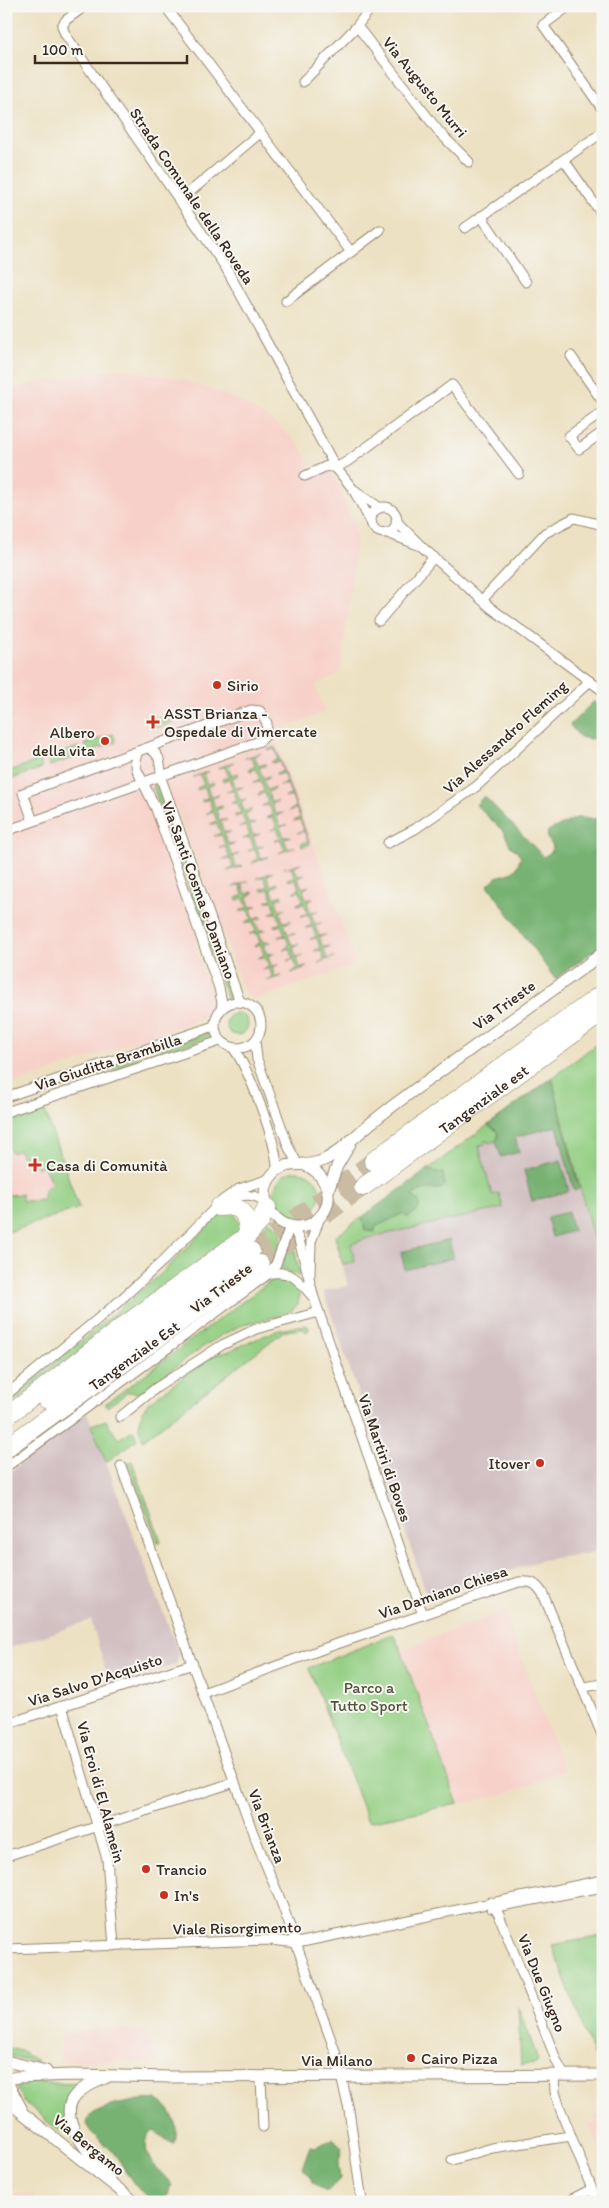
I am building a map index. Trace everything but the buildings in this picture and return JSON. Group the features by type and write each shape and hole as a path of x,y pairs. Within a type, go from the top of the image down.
{"highway":[{"name":"Tangenziale est","path":"373,1161 603,993"},
{"name":"Tangenziale est","path":"363,1187 603,1012"},
{"path":"256,1256 260,1222 266,1204"},
{"path":"215,1209 232,1205 242,1210 256,1256"},
{"path":"6,1417 67,1369 256,1256"},
{"name":"Tangenziale Est","path":"6,1428 256,1256"},
{"name":"Tangenziale Est","path":"6,1448 256,1256"}],"street":[{"name":"Strada Comunale della Roveda","path":"85,6 66,20 62,26 65,34 226,268 336,468 354,489 380,508 392,510 396,521 482,600"},
{"path":"164,6 351,252"},
{"path":"569,6 543,26 603,110"},
{"path":"303,82 357,26 369,8"},
{"name":"Via Augusto Murri","path":"357,26 440,133 469,162"},
{"path":"465,228 603,132"},
{"path":"179,201 260,133"},
{"path":"564,160 603,216"},
{"path":"482,216 526,282"},
{"path":"286,301 380,230"},
{"path":"571,356 603,402"},
{"path":"305,476 327,466 336,468 374,444 452,385 519,474"},
{"path":"603,412 569,436 579,449 603,432"},
{"name":"Strada Comunale della Roveda","path":"354,489 377,531 385,532 421,546"},
{"path":"372,524 371,516 380,508"},
{"path":"482,600 545,533 574,518 603,525"},
{"path":"385,532 392,529 396,521"},
{"path":"378,620 434,557"},
{"name":"Via Alessandro Fleming","path":"482,600 603,691"},
{"name":"Via Alessandro Fleming","path":"388,844 415,829 477,786 590,681"},
{"path":"6,830 33,821 260,741 266,735 265,718 260,711 252,710 23,793 33,821"},
{"name":"Via Santi Cosma e Damiano","path":"148,748 158,754 160,776 240,1002 226,1005 221,1009 217,1014 214,1026"},
{"name":"Via Santi Cosma e Damiano","path":"138,752 135,764 156,809 219,988 221,1009"},
{"name":"Via Trieste","path":"6,1394 117,1303 164,1260 223,1200 239,1189 300,1164 321,1162 354,1138 382,1114 603,953"},
{"path":"240,1002 254,1008 261,1020 261,1028 255,1041 257,1058 289,1148 300,1164 320,1174 328,1191"},
{"path":"214,1026 220,1041 234,1049 245,1067 275,1148 273,1175 266,1186 266,1204"},
{"name":"Via Giuditta Brambilla","path":"6,1097 214,1026"},
{"name":"Via Giuditta Brambilla","path":"6,1112 220,1041"},
{"path":"234,1049 242,1049 255,1041"},
{"name":"Via Trieste","path":"320,1217 328,1201 328,1191 337,1166 354,1138"},
{"name":"Via Trieste","path":"6,1468 256,1256 276,1264 292,1227 278,1221 266,1204 258,1197 244,1195 215,1209"},
{"path":"292,1227 303,1226 320,1217"},
{"name":"Via Martiri di Boves","path":"310,1279 311,1242 320,1217"},
{"name":"Via Martiri di Boves","path":"292,1227 310,1279 314,1298 422,1615"},
{"name":"Via Martiri di Boves","path":"256,1256 278,1272 290,1275 301,1283 314,1298"},
{"path":"120,1417 156,1388 235,1338 256,1329 319,1312"},
{"name":"Via Brianza","path":"121,1466 335,2051 349,2110 362,2202"},
{"name":"Via Damiano Chiesa","path":"203,1693 331,1646 518,1582 529,1581 536,1584 543,1594 603,1737"},
{"name":"Via Salvo D'Acquisto","path":"6,1724 193,1664"},
{"path":"583,1687 603,1684"},
{"name":"Via Eroi di El Alamein","path":"62,1706 107,1859 114,1946"},
{"path":"6,1856 235,1782"},
{"name":"Viale Risorgimento","path":"494,1905 603,1880"},
{"name":"Viale Risorgimento","path":"6,1949 271,1940 297,1943 466,1909 603,1887"},
{"name":"Via Due Giugno","path":"494,1905 557,2062 559,2076 555,2092 597,2202"},
{"path":"6,2063 9,2072 7,2081"},
{"name":"Via Milano","path":"6,2063 72,2075"},
{"name":"Via Milano","path":"7,2081 18,2077 72,2075 261,2077 603,2075"},
{"path":"110,2075 76,2095 70,2105 69,2116 80,2139 122,2193"},
{"path":"261,2077 263,2127"},
{"name":"Via Bergamo","path":"7,2081 23,2112"},
{"name":"Via Bergamo","path":"6,2100 135,2202"},
{"path":"452,2160 492,2148 571,2136"},
{"path":"566,2202 592,2188"}],"shaded area":[{"name":"ASST Brianza - Ospedale di Vimercate","path":"121,369 181,379 238,400 269,419 295,440 306,455 312,475 328,470 336,479 357,534 341,669 336,676 315,685 325,712 273,732 356,964 255,1000 245,993 177,807 162,811 207,938 194,943 213,1001 209,1016 6,1087 6,391 34,383"},
{"path":"552,1078 603,1285 603,1551 542,1560 428,1598 323,1291 348,1286 335,1237"},
{"name":"Casa di Comunità","path":"44,1109 79,1208 6,1233 6,1122"},
{"path":"87,1413 179,1654 176,1665 110,1685 91,1620 6,1649 6,1475"},
{"path":"504,1611 564,1771 505,1794 458,1804 401,1650"},
{"path":"145,2030 158,2062 61,2061 61,2033"},
{"path":"603,2113 603,2152 600,2153 589,2125 596,2122 594,2117"},
{"path":"6,2193 35,2194 31,2202 6,2202"}],"green space":[{"path":"594,701 603,708 603,737 590,739 580,737 570,725"},
{"path":"179,711 182,719 156,728 153,720"},
{"path":"113,734 116,742 88,752 85,744"},
{"path":"78,747 81,755 50,766 47,758"},
{"path":"275,747 310,844 302,847 301,844 308,841 304,831 297,833 304,830 300,820 293,821 300,818 296,809 289,811 296,807 292,797 285,797 291,795 288,785 280,785 287,783 283,773 277,775 276,773 283,771 279,761 272,763 272,761 278,759 275,749 268,750"},
{"path":"261,753 255,756 258,766 266,765 259,768 263,778 270,777 263,780 267,790 274,788 268,792 271,802 278,801 272,804 275,814 283,813 276,816 280,826 287,825 280,827 284,837 291,836 284,839 288,849 295,847 279,853 285,850 281,840 274,841 281,838 277,828 271,830 277,827 273,817 266,818 273,815 269,805 262,806 268,803 265,793 258,795 264,791 261,781 253,782 260,779 256,769 250,771 249,769 255,767 252,757 245,758"},
{"path":"40,760 42,768 6,781 6,772"},
{"path":"234,762 228,766 231,775 238,773 239,775 232,778 236,788 243,787 236,790 240,800 247,799 241,802 244,812 251,809 251,811 245,814 249,824 256,823 249,825 253,835 260,834 253,837 257,847 264,846 257,848 261,858 268,857 252,863 258,859 255,849 248,851 254,848 250,838 243,839 250,836 246,826 239,827 246,825 242,815 235,817 235,815 241,813 238,803 231,803 237,801 234,791 226,791 233,789 229,779 223,781 222,779 229,777 225,767 218,768"},
{"path":"209,771 203,774 207,784 213,782 214,784 207,787 211,797 218,794 218,796 212,798 215,808 222,806 222,808 216,810 219,820 227,820 220,822 224,832 231,832 224,834 228,844 235,843 228,846 232,856 239,854 233,857 236,867 243,866 227,871 233,868 230,858 223,860 229,857 226,847 219,848 225,845 222,835 214,836 221,833 217,824 210,824 217,821 213,811 206,814 212,810 209,799 202,802 202,800 208,798 205,787 198,790 197,788 204,785 200,775 193,777"},
{"path":"157,784 233,996 227,999 153,786"},
{"path":"484,796 544,857 551,852 553,846 547,838 548,831 579,817 592,819 603,813 603,944 555,979 488,885 496,877 511,873 516,869 521,857 511,847 504,832 476,805"},
{"path":"301,863 294,866 298,876 305,875 298,878 302,888 309,886 303,890 306,900 313,898 307,902 310,912 318,911 311,914 315,924 322,923 315,926 319,936 326,935 319,937 323,947 330,946 324,949 327,959 334,957 318,963 324,960 321,950 314,951 320,948 317,938 310,939 316,937 313,927 305,928 312,925 309,915 301,916 308,913 304,903 297,905 303,901 300,891 293,892 299,889 296,879 289,881 288,879 295,877 291,867 284,868"},
{"path":"273,872 267,876 271,886 277,883 278,885 271,888 275,898 282,895 282,897 276,900 279,910 286,909 280,912 283,922 291,921 284,924 288,934 295,933 288,935 292,945 299,944 293,947 296,957 303,955 297,958 300,968 307,967 291,973 297,969 294,959 287,961 293,958 290,948 283,950 289,946 286,936 278,937 285,935 281,925 275,927 274,925 281,923 277,913 270,913 276,911 273,901 266,901 272,899 269,889 262,891 261,889 268,887 264,877 257,878"},
{"path":"249,881 242,884 246,894 253,892 253,894 247,897 250,907 257,906 251,909 254,919 261,916 262,918 255,920 259,930 266,930 259,932 263,942 270,942 264,944 267,954 274,953 268,956 271,966 278,965 272,967 275,977 282,976 266,981 273,978 269,968 262,970 269,967 265,957 258,958 264,955 261,945 254,946 260,943 257,933 249,934 256,932 252,921 246,924 245,922 252,919 248,909 241,912 241,910 247,908 244,898 237,900 236,898 243,895 240,885 233,887"},
{"path":"237,1013 245,1016 248,1024 245,1032 237,1035 229,1032 226,1024 229,1016"},
{"path":"209,1032 212,1039 203,1039 6,1107 6,1103"},
{"path":"603,1039 603,1278 552,1078"},
{"path":"552,1078 579,1189 574,1191 557,1126 515,1137 519,1152 501,1157 496,1141 498,1137 497,1131 488,1125"},
{"name":"Casa di Comunità","path":"44,1109 79,1208 6,1233 6,1186 8,1195 22,1194 22,1201 43,1200 44,1190 52,1184 43,1165 37,1168 32,1156 23,1160 19,1150 12,1153 6,1145 6,1122"},
{"path":"488,1125 497,1131 498,1137 496,1141 488,1143 487,1140 484,1141 485,1144 479,1146 492,1195 499,1193 503,1208 368,1238 351,1244 355,1262 343,1264 335,1237 362,1217 367,1230 375,1232 375,1227 403,1213 408,1217 419,1201 411,1196 422,1190 441,1189 443,1173 427,1170"},
{"path":"561,1160 569,1191 532,1201 524,1170"},
{"path":"427,1170 443,1173 445,1185 441,1189 422,1190 415,1193 412,1196 419,1201 419,1208 408,1218 403,1213 375,1227 375,1232 365,1230 362,1217"},
{"path":"293,1171 301,1171 310,1175 316,1181 320,1194 316,1207 310,1213 301,1217 293,1217 284,1213 278,1207 274,1198 274,1190 278,1181 284,1175"},
{"path":"233,1210 243,1230 6,1409 6,1404 161,1274 219,1215"},
{"path":"568,1212 573,1231 552,1237 547,1217"},
{"path":"269,1221 283,1230 273,1261 268,1268 250,1243"},
{"path":"292,1236 300,1276 281,1268"},
{"path":"449,1240 453,1258 405,1270 401,1252"},
{"path":"281,1277 288,1279 298,1288 299,1301 291,1311 248,1323 231,1330 193,1354 147,1390 138,1393 128,1392 107,1407 105,1404 269,1282"},
{"path":"303,1325 308,1326 309,1330 306,1332 304,1329 284,1331 143,1440 139,1428 140,1417 148,1403 197,1367 216,1354 227,1352 275,1331"},
{"path":"106,1420 118,1439 133,1430 137,1440 106,1462 91,1425"},
{"path":"132,1461 161,1541 158,1543 128,1463"},
{"name":"Parco a Tutto Sport","path":"393,1634 401,1650 458,1804 368,1822 309,1668"},
{"path":"602,1936 603,2056 594,2057 552,1945"},
{"path":"518,2006 538,2059 536,2064 521,2065"},
{"path":"6,2047 24,2052 28,2056 37,2059 36,2062 6,2054"},
{"path":"20,2082 80,2084 67,2124 60,2133 24,2101 14,2085"},
{"path":"140,2100 156,2100 162,2103 167,2107 174,2119 176,2138 174,2144 154,2131 149,2133 147,2142 146,2149 151,2162 171,2184 168,2195 161,2200 147,2196 138,2188 117,2157 93,2134 86,2124 94,2113 109,2107"},
{"path":"333,2138 342,2148 338,2164 340,2179 328,2191 324,2191 312,2182 311,2176 302,2168 310,2146 317,2147"}],"tunnel":[{"path":"251,1251 373,1161"},
{"path":"260,1264 363,1187"}],"place":[{"name":"Sirio","path":"217,685"},
{"name":"ASST Brianza - Ospedale di Vimercate","path":"153,722"},
{"name":"Albero della vita","path":"105,741"},
{"name":"Casa di Comunità","path":"35,1165"},
{"name":"Itover","path":"540,1463"},
{"name":"Trancio","path":"146,1869"},
{"name":"In's","path":"164,1895"},
{"name":"Cairo Pizza","path":"411,2058"}]}
